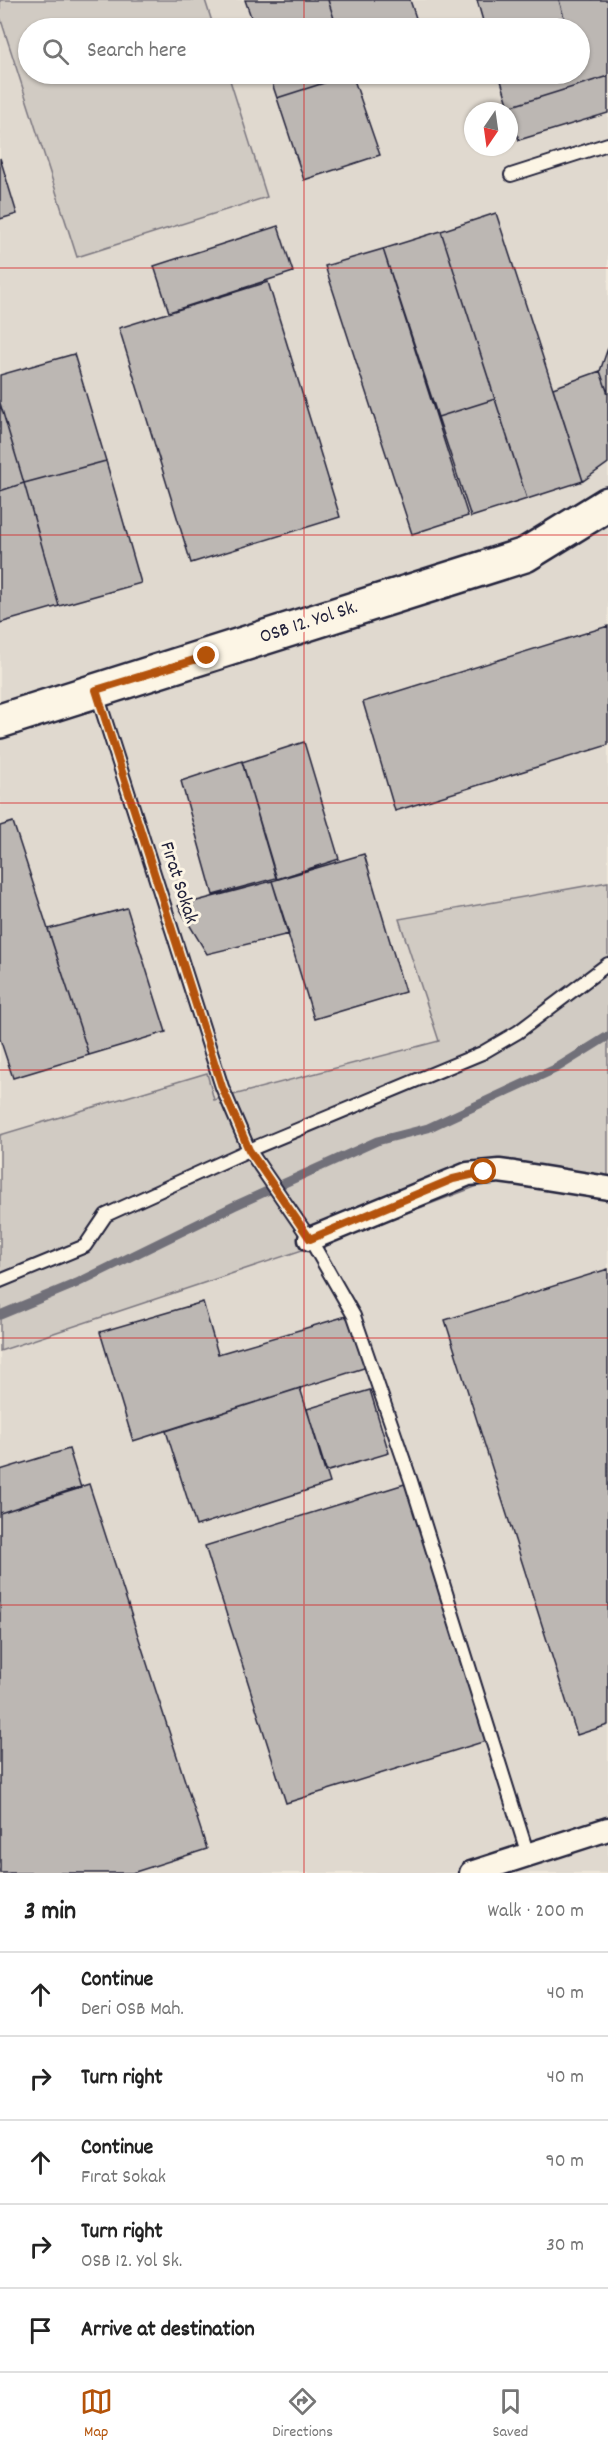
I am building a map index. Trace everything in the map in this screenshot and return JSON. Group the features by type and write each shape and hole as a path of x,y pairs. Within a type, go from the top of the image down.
{"street":[{"name":"OSB 12. Yol Sk.","path":"0,721 525,555 608,504"},
{"path":"525,555 608,534"},
{"path":"304,1230 468,1174 491,1171 514,1173 608,1188"},
{"path":"471,1873 608,1829"}],"lane":[{"path":"511,175 608,144"},
{"name":"Fırat Sokak","path":"96,690 222,1087 249,1150 304,1230 354,1316 411,1481 528,1855"},
{"path":"0,1281 85,1246 106,1215 249,1150 482,1053 518,1032 608,964"}],"shaded area":[{"path":"0,0 608,0 608,1873 0,1873"},
{"path":"0,0 205,0 211,18 18,18 18,73 0,17"},
{"path":"21,84 231,84 267,197 77,257"},
{"path":"608,882 608,1193 504,1176 356,1232 0,1351 0,1135 207,1073 214,1100 439,1041 399,919"}],"building":[{"path":"245,0 328,0 334,18 251,18"},
{"path":"328,0 410,0 416,18 334,18"},
{"path":"477,0 559,0 564,18 482,18"},
{"path":"559,0 608,0 608,76 590,82 590,18 564,18"},
{"path":"608,76 608,113 519,140 518,104 582,84 590,84 590,82"},
{"path":"272,84 321,84 277,98"},
{"path":"321,84 355,84 380,155 304,180 277,98"},
{"path":"502,84 582,84 518,104 518,102 507,102"},
{"path":"0,158 17,214 0,219"},
{"path":"496,213 583,481 527,499 441,231"},
{"path":"278,226 293,272 169,312 154,266"},
{"path":"441,231 495,399 438,417 383,249"},
{"path":"383,249 468,516 412,534 325,266"},
{"path":"268,282 340,517 191,563 119,328"},
{"path":"608,348 608,394 600,371"},
{"path":"74,354 106,461 24,483 0,403 0,375"},
{"path":"600,371 608,394 608,463 583,481 553,388"},
{"path":"495,399 527,499 471,517 438,417"},
{"path":"0,403 24,483 0,491"},
{"path":"106,461 141,583 59,606 24,483"},
{"path":"24,483 59,606 0,623 0,491"},
{"path":"608,626 608,745 395,811 363,702"},
{"path":"304,742 339,859 277,879 242,762"},
{"path":"242,761 276,878 213,895 181,781"},
{"path":"13,822 89,1055 13,1078 0,1039 0,826"},
{"path":"364,854 405,992 314,1019 272,881"},
{"path":"272,881 289,934 207,954 178,906"},
{"path":"127,908 166,1032 89,1055 48,929"},
{"path":"608,1269 608,1725 577,1735 445,1320"},
{"path":"203,1302 218,1354 350,1315 367,1367 133,1441 100,1332"},
{"path":"300,1388 330,1483 196,1526 166,1431"},
{"path":"370,1390 389,1453 325,1472 307,1409"},
{"path":"69,1449 81,1488 0,1513 0,1470"},
{"path":"408,1483 489,1740 286,1803 205,1546"},
{"path":"89,1484 207,1849 132,1873 0,1873 0,1513"}],"waterway":[{"path":"0,1315 77,1283 234,1206 377,1141 428,1128 555,1069 608,1036"}],"route":[{"path":"207,656 96,690 222,1087 249,1150 310,1239 453,1179 484,1172"}]}
